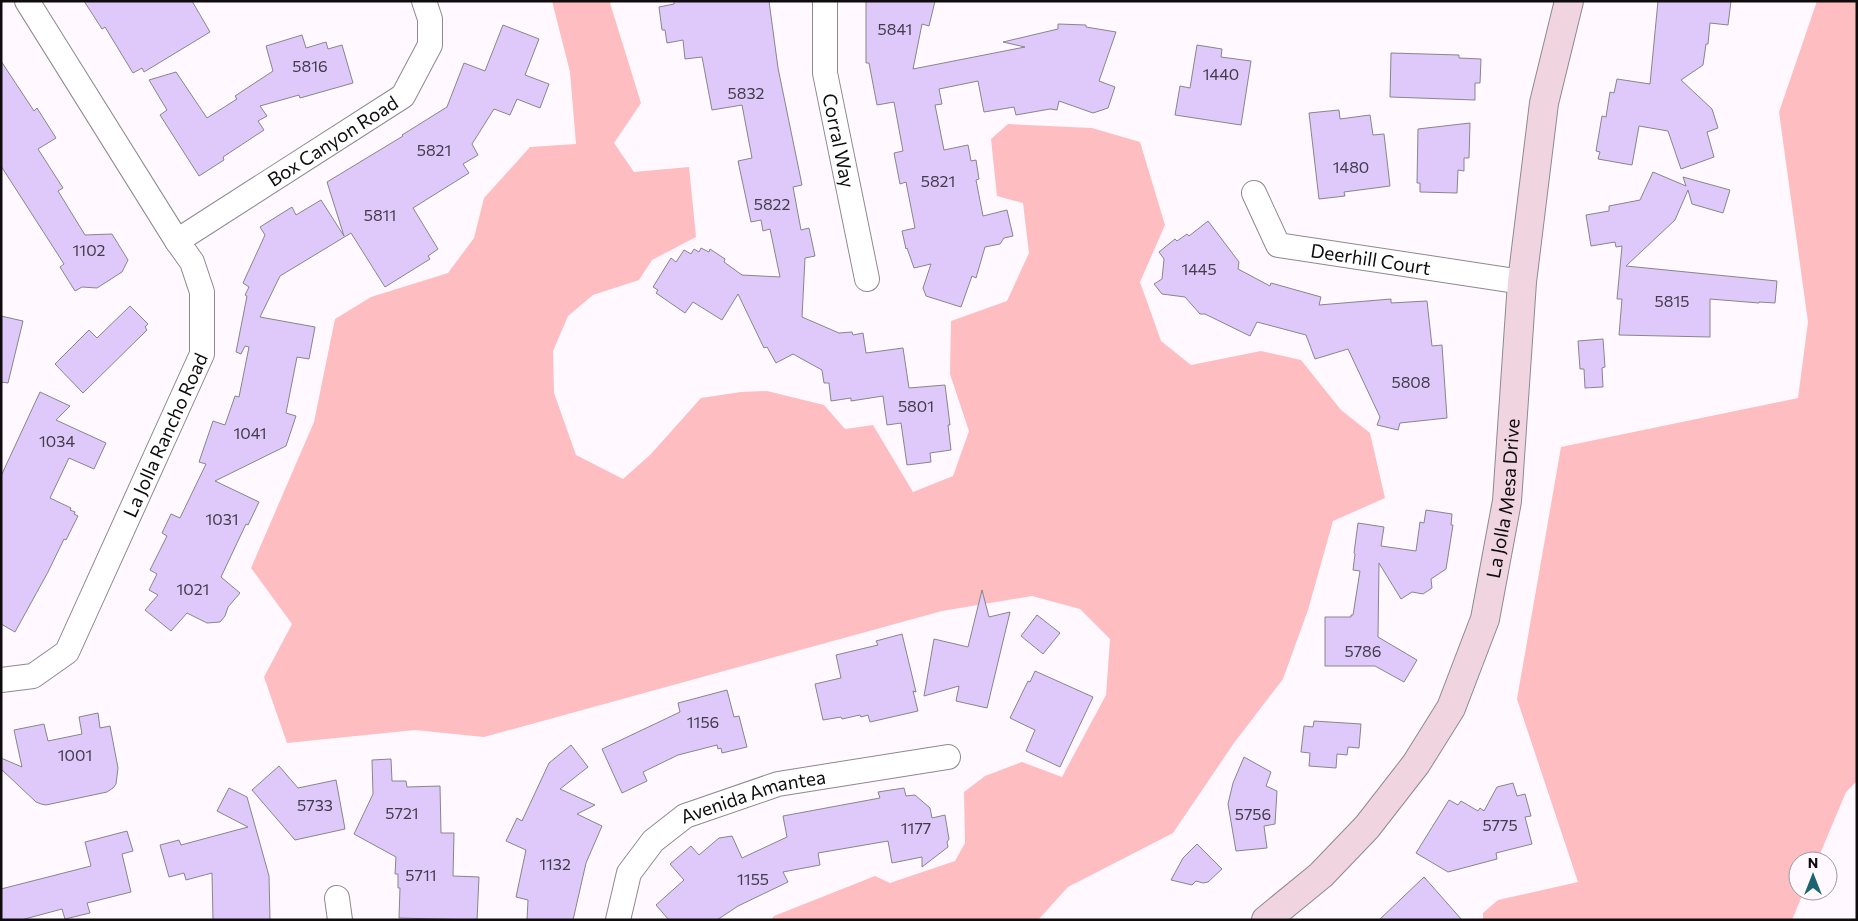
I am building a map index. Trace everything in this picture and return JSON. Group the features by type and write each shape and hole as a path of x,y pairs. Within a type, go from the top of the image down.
{"street":[{"name":"La Jolla Rancho Road","path":"1,680 33,676 67,652 202,354 202,292 192,262 27,1"},
{"name":"Box Canyon Road","path":"177,241 403,96 430,45 430,19 424,1"},
{"name":"Corral Way","path":"825,1 825,73 867,279"},
{"name":"La Jolla Mesa Drive","path":"1266,920 1320,875 1367,827 1416,764 1451,708 1485,619 1507,501 1522,282 1544,103 1569,1"},
{"name":"Deerhill Court","path":"1254,193 1278,245 1522,282"},
{"name":"Avenida Amantea","path":"618,920 629,873 653,841 685,816 778,784 948,757"}],"shaded area":[{"path":"552,1 612,1 610,3 641,103 614,143 634,172 689,167 696,237 652,260 639,280 593,295 568,316 553,351 554,393 576,455 623,479 650,455 701,398 741,392 767,391 824,405 845,429 873,425 913,492 953,476 969,431 950,374 951,321 1007,301 1029,253 1023,203 997,196 991,139 1008,124 1092,128 1140,142 1165,225 1140,282 1161,341 1191,365 1261,351 1301,360 1341,410 1370,433 1385,498 1333,521 1308,610 1283,679 1234,743 1173,833 1068,887 1038,920 771,920 774,916 875,876 890,883 955,861 965,843 964,792 985,776 1022,762 1062,777 1106,695 1110,639 1080,609 1032,596 942,611 484,737 415,730 287,743 264,677 292,624 251,568 314,422 335,319 371,297 448,273 474,238 484,198 530,147 576,144 570,72"},
{"path":"1817,1 1857,1 1857,781 1846,792 1821,851 1788,851 1788,901 1800,901 1792,920 1483,920 1483,913 1498,900 1578,882 1517,699 1561,447 1798,398 1808,322 1779,112"}],"building":[{"path":"84,1 192,1 210,32 144,72 142,68 133,73 105,27 102,29"},
{"path":"674,1 769,1 778,68 802,185 793,187 801,230 809,228 815,256 805,258 802,317 839,333 852,332 853,335 863,333 866,353 903,348 909,388 945,385 951,450 930,453 931,462 907,465 901,423 887,425 883,396 851,401 851,398 831,401 829,383 824,383 822,370 793,354 776,363 767,347 764,348 738,294 722,320 693,302 685,313 656,293 658,290 653,287 671,258 676,262 684,250 691,254 694,249 699,252 701,248 709,252 710,249 725,259 724,262 742,275 780,277 770,229 763,231 761,220 751,222 738,161 752,158 742,105 712,110 702,57 685,59 683,40 667,43 665,30 662,30 659,7 674,4"},
{"path":"866,1 935,1 929,26 922,24 913,69 1025,47 1003,42 1058,29 1058,24 1086,25 1086,27 1116,32 1099,81 1115,87 1108,108 1093,113 1059,101 1057,110 1050,109 1016,115 1014,107 984,112 978,81 939,89 942,104 935,105 944,150 968,145 971,161 976,160 979,179 976,180 983,216 1007,210 1013,236 1004,238 1000,244 985,247 976,278 972,276 961,307 926,296 923,288 931,264 914,268 906,249 902,231 915,228 906,182 900,184 894,153 903,151 894,102 877,105 869,63 866,63"},
{"path":"1658,1 1731,1 1728,25 1710,23 1703,65 1681,80 1712,109 1718,128 1707,132 1714,157 1681,169 1668,131 1639,126 1632,165 1598,159 1600,152 1596,151 1602,116 1606,117 1610,92 1614,93 1617,79 1650,84"},
{"path":"503,25 539,39 525,75 549,84 540,108 517,99 510,115 494,109 472,144 478,155 463,164 469,173 413,208 438,249 428,256 430,259 385,287 351,233 280,276 260,317 315,327 309,359 297,357 286,413 296,416 286,446 215,481 259,502 248,525 246,524 221,577 240,593 228,607 225,616 220,622 207,623 187,613 171,631 145,610 158,595 149,590 157,574 150,570 167,536 162,533 171,514 180,518 206,464 199,462 213,421 225,425 235,396 239,397 249,347 245,346 241,354 236,352 247,296 245,295 249,287 243,283 265,235 260,227 292,207 296,215 321,200 344,236 327,182 447,107 464,63 485,71"},
{"path":"302,35 306,48 326,42 328,49 342,45 353,83 300,98 299,95 260,106 267,116 258,121 264,130 223,157 224,160 199,176 160,115 167,110 149,80 176,72 207,118 237,99 235,96 273,71 266,46"},
{"path":"1197,45 1222,49 1221,57 1251,61 1241,125 1175,115 1180,86 1190,88"},
{"path":"1391,53 1459,55 1459,58 1481,59 1480,83 1475,83 1475,100 1390,97"},
{"path":"1,61 34,111 37,108 56,138 38,149 63,188 58,191 85,235 112,234 128,260 122,272 97,288 82,287 75,291 60,267 64,264 1,166"},
{"path":"1339,110 1340,119 1370,115 1373,135 1384,134 1390,186 1344,192 1345,196 1319,199 1309,113"},
{"path":"1470,123 1469,158 1464,158 1464,171 1458,170 1457,193 1420,192 1420,183 1417,183 1418,129"},
{"path":"1653,172 1686,186 1683,177 1730,190 1723,213 1692,204 1688,190 1675,220 1626,266 1777,281 1775,303 1710,299 1710,337 1619,335 1622,299 1617,299 1622,246 1616,247 1615,242 1591,246 1586,215 1609,211 1609,206 1640,200"},
{"path":"1208,221 1239,262 1238,269 1270,286 1271,283 1321,297 1319,305 1391,299 1391,303 1427,301 1432,346 1442,345 1447,418 1400,423 1398,430 1377,425 1380,417 1348,349 1315,359 1306,335 1257,322 1250,336 1205,314 1200,314 1185,297 1162,294 1154,284 1162,279 1164,259 1159,252 1175,239 1177,241 1187,234 1189,236"},
{"path":"130,306 148,324 145,327 147,330 83,393 55,364 89,330 97,338"},
{"path":"1,316 23,321 8,383 1,382"},
{"path":"1603,339 1605,367 1602,368 1603,387 1585,388 1584,369 1580,369 1578,341"},
{"path":"40,392 70,406 56,420 106,443 94,469 69,458 50,498 71,508 70,510 78,516 15,632 1,624 1,476"},
{"path":"1426,510 1452,514 1451,525 1453,525 1446,569 1431,579 1432,588 1423,594 1412,592 1401,599 1379,563 1378,637 1417,660 1404,682 1375,666 1325,666 1325,617 1351,617 1353,615 1360,571 1353,570 1358,523 1384,527 1381,546 1416,551 1420,522 1424,523"},
{"path":"982,590 989,617 1010,612 987,708 956,701 959,686 924,696 934,639 968,647"},
{"path":"1037,615 1060,633 1043,654 1021,636"},
{"path":"902,634 916,692 913,691 918,711 870,722 868,715 823,720 815,684 841,678 836,655 878,645 876,641"},
{"path":"1035,671 1093,697 1060,767 1026,751 1035,730 1010,718"},
{"path":"727,690 734,717 739,716 747,747 722,753 721,748 718,749 717,745 678,755 643,772 647,781 622,793 602,749 680,712 678,703"},
{"path":"98,713 100,728 110,726 118,768 116,784 107,792 46,805 41,804 36,802 1,769 1,758 22,767 14,730 44,724 48,741 82,734 79,717"},
{"path":"1314,721 1361,724 1359,748 1348,747 1347,755 1337,754 1336,768 1309,766 1310,753 1301,752 1304,726 1313,727"},
{"path":"571,745 588,767 560,789 595,805 577,814 602,826 586,863 573,920 527,920 528,900 516,897 526,850 506,841 517,818 522,821 549,763"},
{"path":"1244,757 1271,772 1266,786 1277,791 1275,824 1264,826 1267,848 1236,851 1228,804 1233,783"},
{"path":"391,759 392,781 406,781 407,787 440,786 441,833 454,833 453,876 479,877 477,920 399,918 400,888 398,888 398,874 395,874 396,857 354,834 373,794 372,760"},
{"path":"279,766 298,788 336,780 345,829 295,840 252,790"},
{"path":"1513,783 1517,796 1525,794 1531,816 1525,817 1532,844 1496,853 1497,859 1448,872 1416,853 1449,800 1458,805 1461,801 1478,811 1480,808 1484,811 1497,787"},
{"path":"229,788 247,797 269,876 270,920 213,920 212,873 186,880 184,873 169,877 160,845 179,840 181,845 248,827 217,811"},
{"path":"904,788 906,796 915,795 930,808 932,818 945,815 949,839 947,842 948,847 922,867 922,857 892,863 888,841 818,853 820,865 783,872 788,882 738,906 717,920 669,920 656,905 684,880 670,864 691,846 699,855 719,838 732,836 742,858 787,837 783,816 880,798 878,792"},
{"path":"127,831 133,851 122,854 131,892 87,903 90,913 65,919 62,909 21,920 1,920 1,889 91,866 85,842"},
{"path":"1197,844 1222,869 1208,882 1196,881 1192,885 1171,880 1183,858"},
{"path":"1424,877 1462,920 1379,920"}]}
